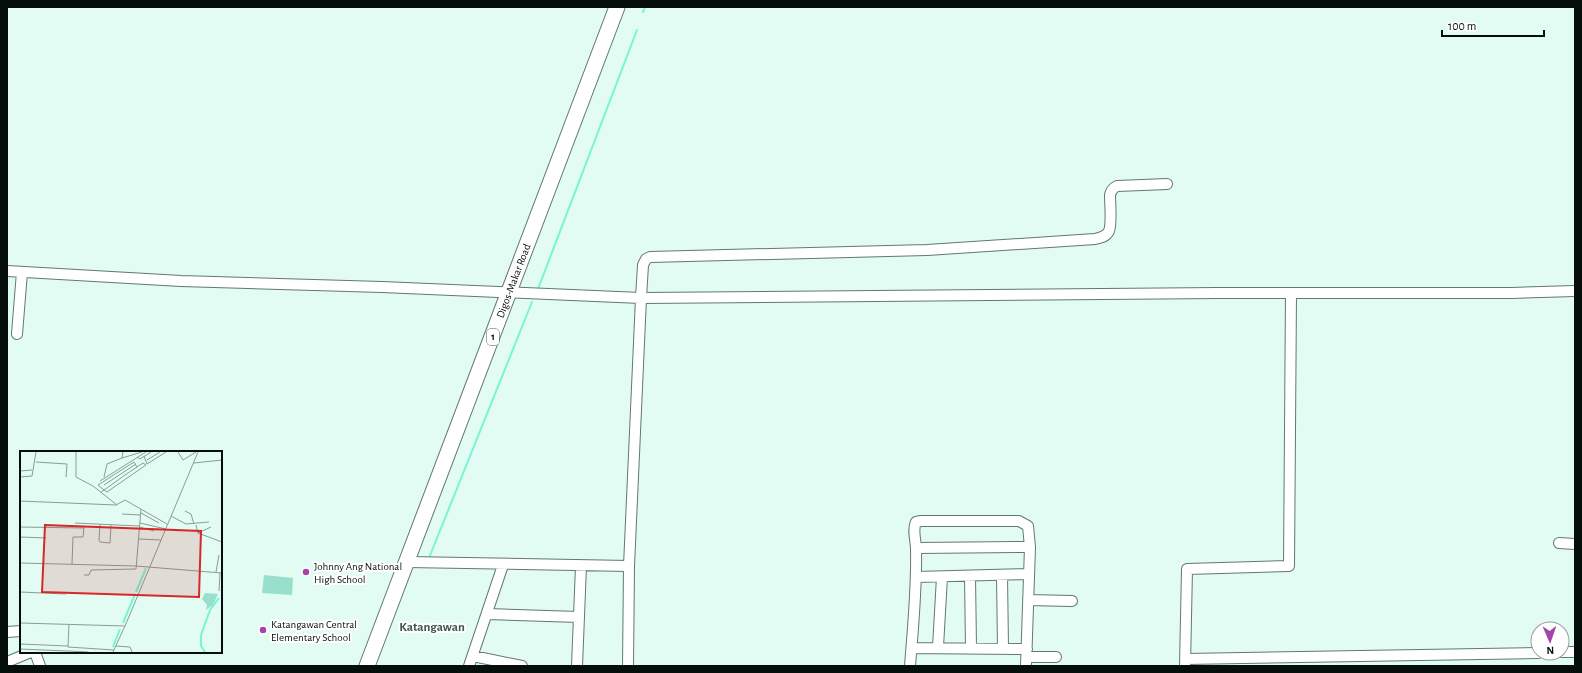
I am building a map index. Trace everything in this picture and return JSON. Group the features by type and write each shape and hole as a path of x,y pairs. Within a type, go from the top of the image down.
{"highway":[{"name":"Digos-Makar Road","path":"366,666 510,292 617,7"}],"street":[{"path":"628,666 629,566 643,262 650,258 927,250 1095,239 1104,237 1109,232 1110,191 1113,188 1117,186 1167,184"},
{"path":"7,271 181,281 398,287 641,298 1291,293 1512,293 1575,291"},
{"path":"17,334 22,272"},
{"path":"1291,293 1289,566 1187,569 1185,662 1530,653"},
{"path":"910,666 916,577 915,524 916,522 921,521 1019,521 1028,526 1030,548 1027,657"},
{"path":"1559,543 1575,544"},
{"path":"916,548 1030,548"},
{"path":"407,562 503,565 629,566"},
{"path":"469,666 488,614 503,565"},
{"path":"577,666 581,566"},
{"path":"916,577 1029,574"},
{"path":"1002,575 1003,648"},
{"path":"970,576 971,648"},
{"path":"938,647 942,577"},
{"path":"1028,600 1072,601"},
{"path":"488,614 579,617"},
{"path":"7,632 20,631"},
{"path":"912,648 1003,648 1027,657 1056,657"},
{"path":"7,662 28,653"},
{"path":"34,653 40,666"},
{"path":"473,656 522,666"}],"green space":[{"path":"264,575 293,578 292,595 262,593"}],"waterway":[{"path":"643,12 645,7"},
{"path":"538,289 637,30"},
{"path":"429,558 532,302"}],"place":[{"name":"Johnny Ang National High School","path":"306,572"},
{"name":"Katangawan Central Elementary School","path":"263,630"}],"district":[{"name":"Katangawan","path":"432,627"}]}
